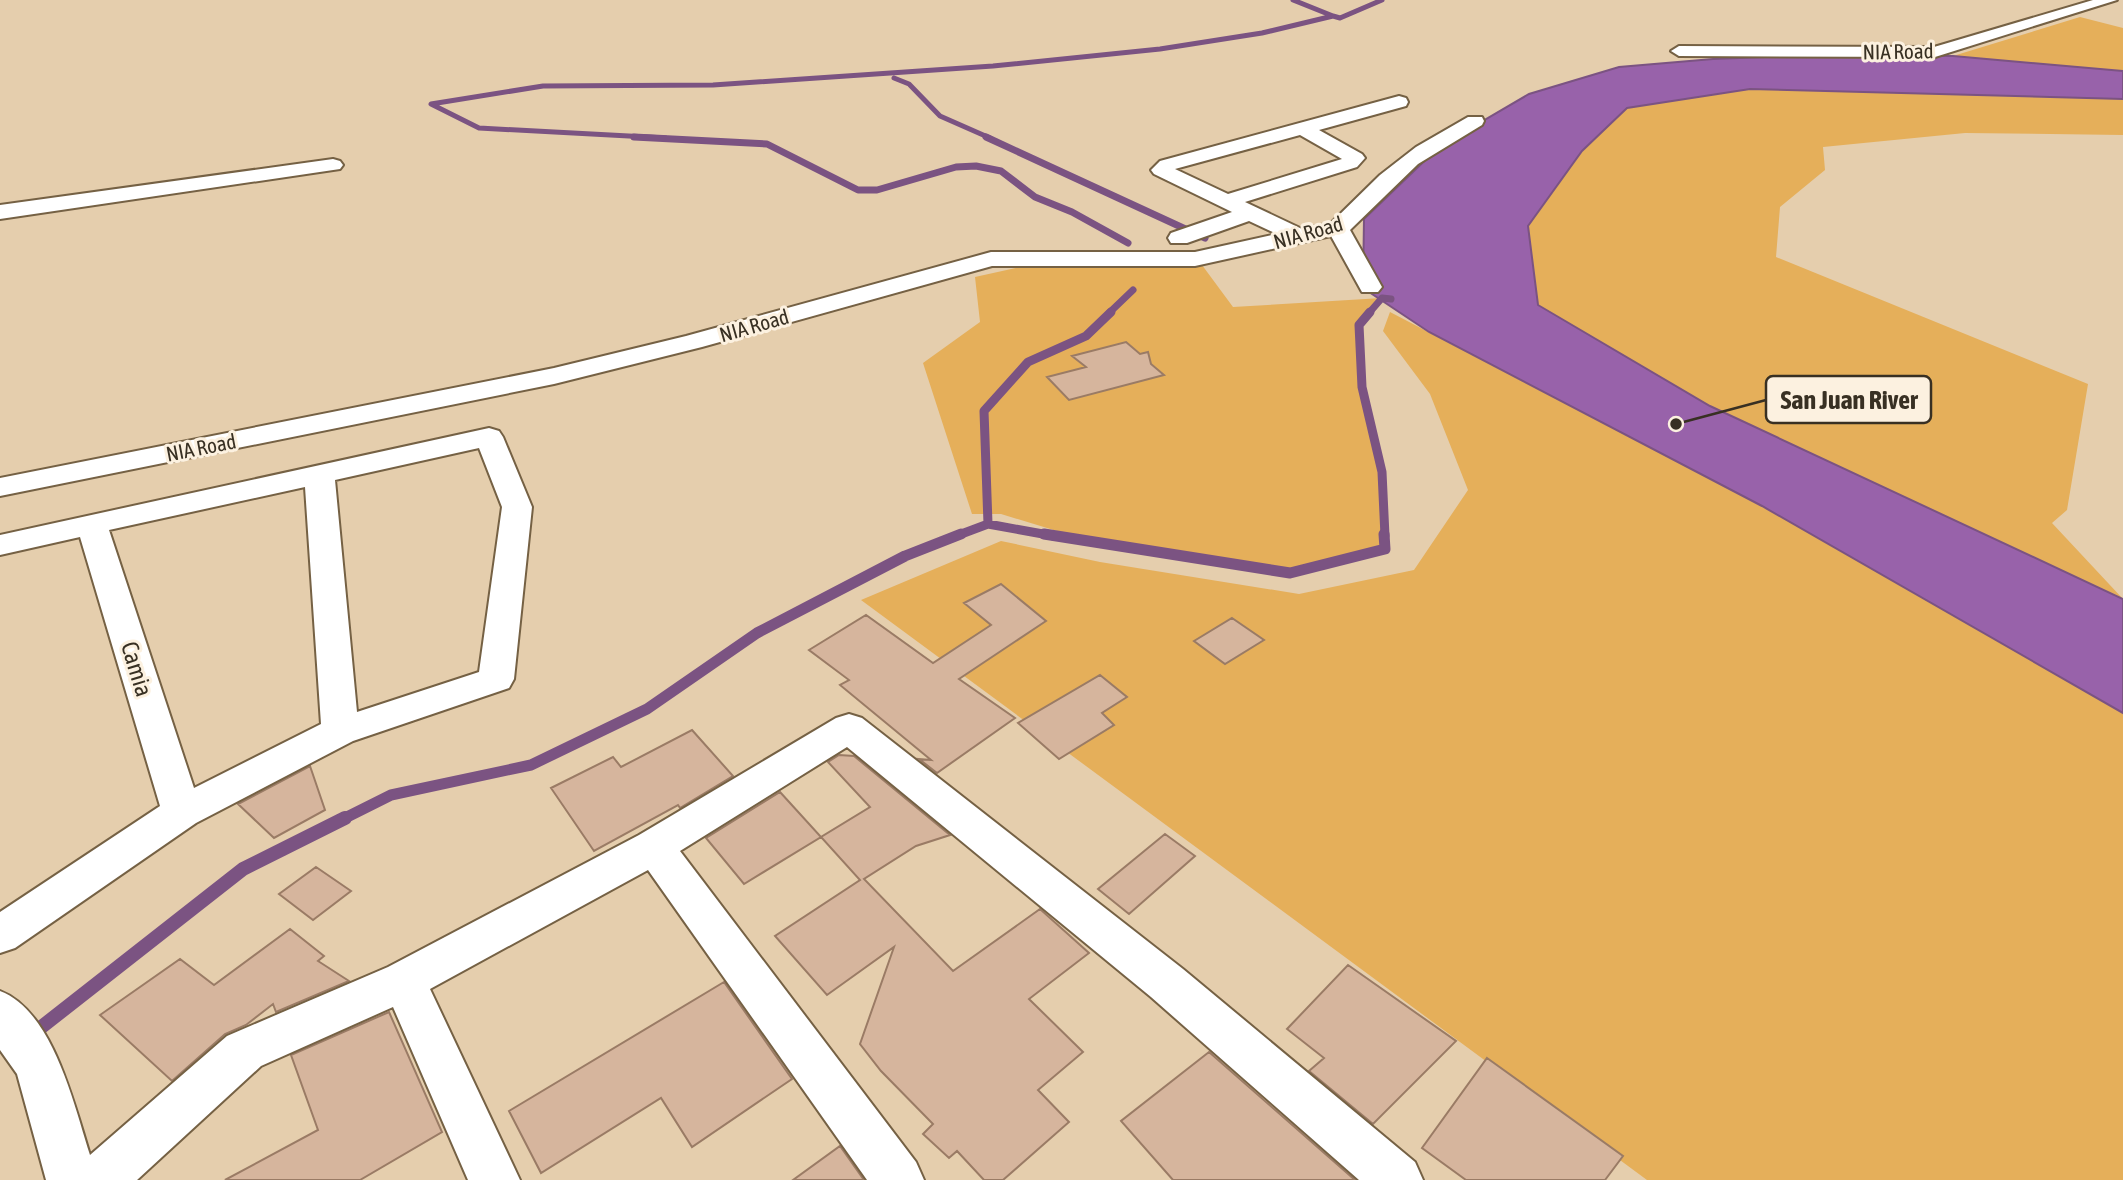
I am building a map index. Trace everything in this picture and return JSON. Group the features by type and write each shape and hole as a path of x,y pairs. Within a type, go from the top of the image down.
{"street":[{"name":"NIA Road","path":"1679,51 1935,52 2109,0"},
{"path":"1298,236 1161,170 1167,165 1399,102"},
{"name":"NIA Road","path":"0,487 554,376 693,342 991,259 1195,259 1338,228 1352,219 1377,189 1422,150 1475,121"},
{"path":"1224,202 1350,163 1355,158 1304,129"},
{"path":"0,212 333,164"},
{"path":"1179,238 1248,214"},
{"path":"1338,228 1370,287"},
{"path":"0,545 489,437 517,507 496,678 340,731 182,812 0,935"},
{"path":"320,473 340,731"},
{"name":"Camia","path":"92,525 182,812"},
{"path":"99,1180 244,1051 404,981 654,847 849,727 1167,983 1397,1180"},
{"path":"654,847 898,1180"},
{"path":"404,981 494,1180"},
{"path":"17,1035 72,1180"}],"shaded area":[{"path":"2080,17 2123,28 2123,71 1953,56"},
{"path":"1824,55 1953,56 2123,71 2123,99 1750,89 1627,108 1582,151 1528,226 1538,305 1710,406 2123,599 2123,713 1762,506 1429,332 1363,288 1364,219 1440,146 1529,94 1619,67 1713,59"},
{"path":"1750,89 2123,99 2123,135 1965,133 1823,147 1825,170 1780,207 1776,257 2088,384 2067,510 2052,523 2123,599 1710,406 1538,305 1528,226 1582,151 1627,108"},
{"path":"1038,263 1202,265 1233,307 1382,298 1359,326 1362,387 1382,472 1385,549 1290,573 1106,546 1001,514 972,514 923,363 980,322 975,277"},
{"path":"1390,312 1762,506 2123,713 2123,1180 1647,1180 861,600 1001,541 1100,562 1299,594 1414,570 1468,490 1430,394 1383,331"}],"building":[{"path":"1126,342 1140,354 1148,352 1151,364 1164,375 1069,400 1047,377 1086,367 1072,356"},
{"path":"1001,584 1046,621 959,679 1015,718 937,773 919,759 931,760 840,685 849,680 809,650 866,615 933,663 991,625 964,603"},
{"path":"1232,618 1264,640 1225,664 1194,641"},
{"path":"1100,675 1127,697 1102,713 1114,725 1059,759 1018,723"},
{"path":"692,730 733,776 680,808 678,805 594,851 551,788 613,757 621,767"},
{"path":"839,755 854,756 950,835 916,846 864,879 953,971 1040,909 1089,953 1029,999 1083,1052 1038,1090 1069,1122 1003,1180 984,1180 957,1151 949,1158 923,1134 933,1124 881,1071 860,1044 894,947 827,995 775,936 860,880 821,837 870,807 828,762"},
{"path":"310,766 325,810 274,838 238,804"},
{"path":"780,792 821,837 744,884 706,838"},
{"path":"1165,834 1195,856 1129,914 1098,889"},
{"path":"316,867 351,891 313,920 279,894"},
{"path":"290,929 324,956 318,961 349,981 276,1012 273,1004 246,1025 225,1034 172,1081 100,1015 180,959 214,985"},
{"path":"1348,965 1456,1041 1373,1124 1309,1071 1324,1058 1287,1029"},
{"path":"724,982 792,1079 692,1147 661,1098 541,1173 509,1111"},
{"path":"389,1012 442,1132 360,1180 225,1180 318,1130 291,1055"},
{"path":"1209,1052 1355,1180 1173,1180 1121,1121"},
{"path":"1487,1058 1623,1156 1605,1180 1466,1180 1422,1148"},
{"path":"840,1146 864,1180 793,1180"}],"waterway":[{"path":"1293,0 1333,16"},
{"path":"1333,16 1340,18 1382,0"},
{"path":"666,138 479,128 431,104 543,86 713,85 993,66 1160,49 1262,33 1333,16"},
{"path":"894,78 909,84 940,116 990,138"},
{"path":"634,137 767,144 858,190 877,190 956,167 976,166 1001,171 1035,197 1072,212 1128,243"},
{"path":"986,137 1205,238"},
{"path":"1109,313 1133,290"},
{"path":"1369,313 1382,298 1391,299"},
{"path":"988,524 984,411 1028,362 1086,336 1111,312"},
{"path":"1370,312 1359,325 1362,387 1382,472 1385,536"},
{"path":"956,536 988,524"},
{"path":"988,524 1054,536"},
{"path":"30,1036 243,869 391,795 531,765 647,709 757,633 905,556 961,534"},
{"path":"1044,534 1290,573 1385,549 1384,534"}],"place":[{"name":"San Juan River","path":"1676,424"}]}
